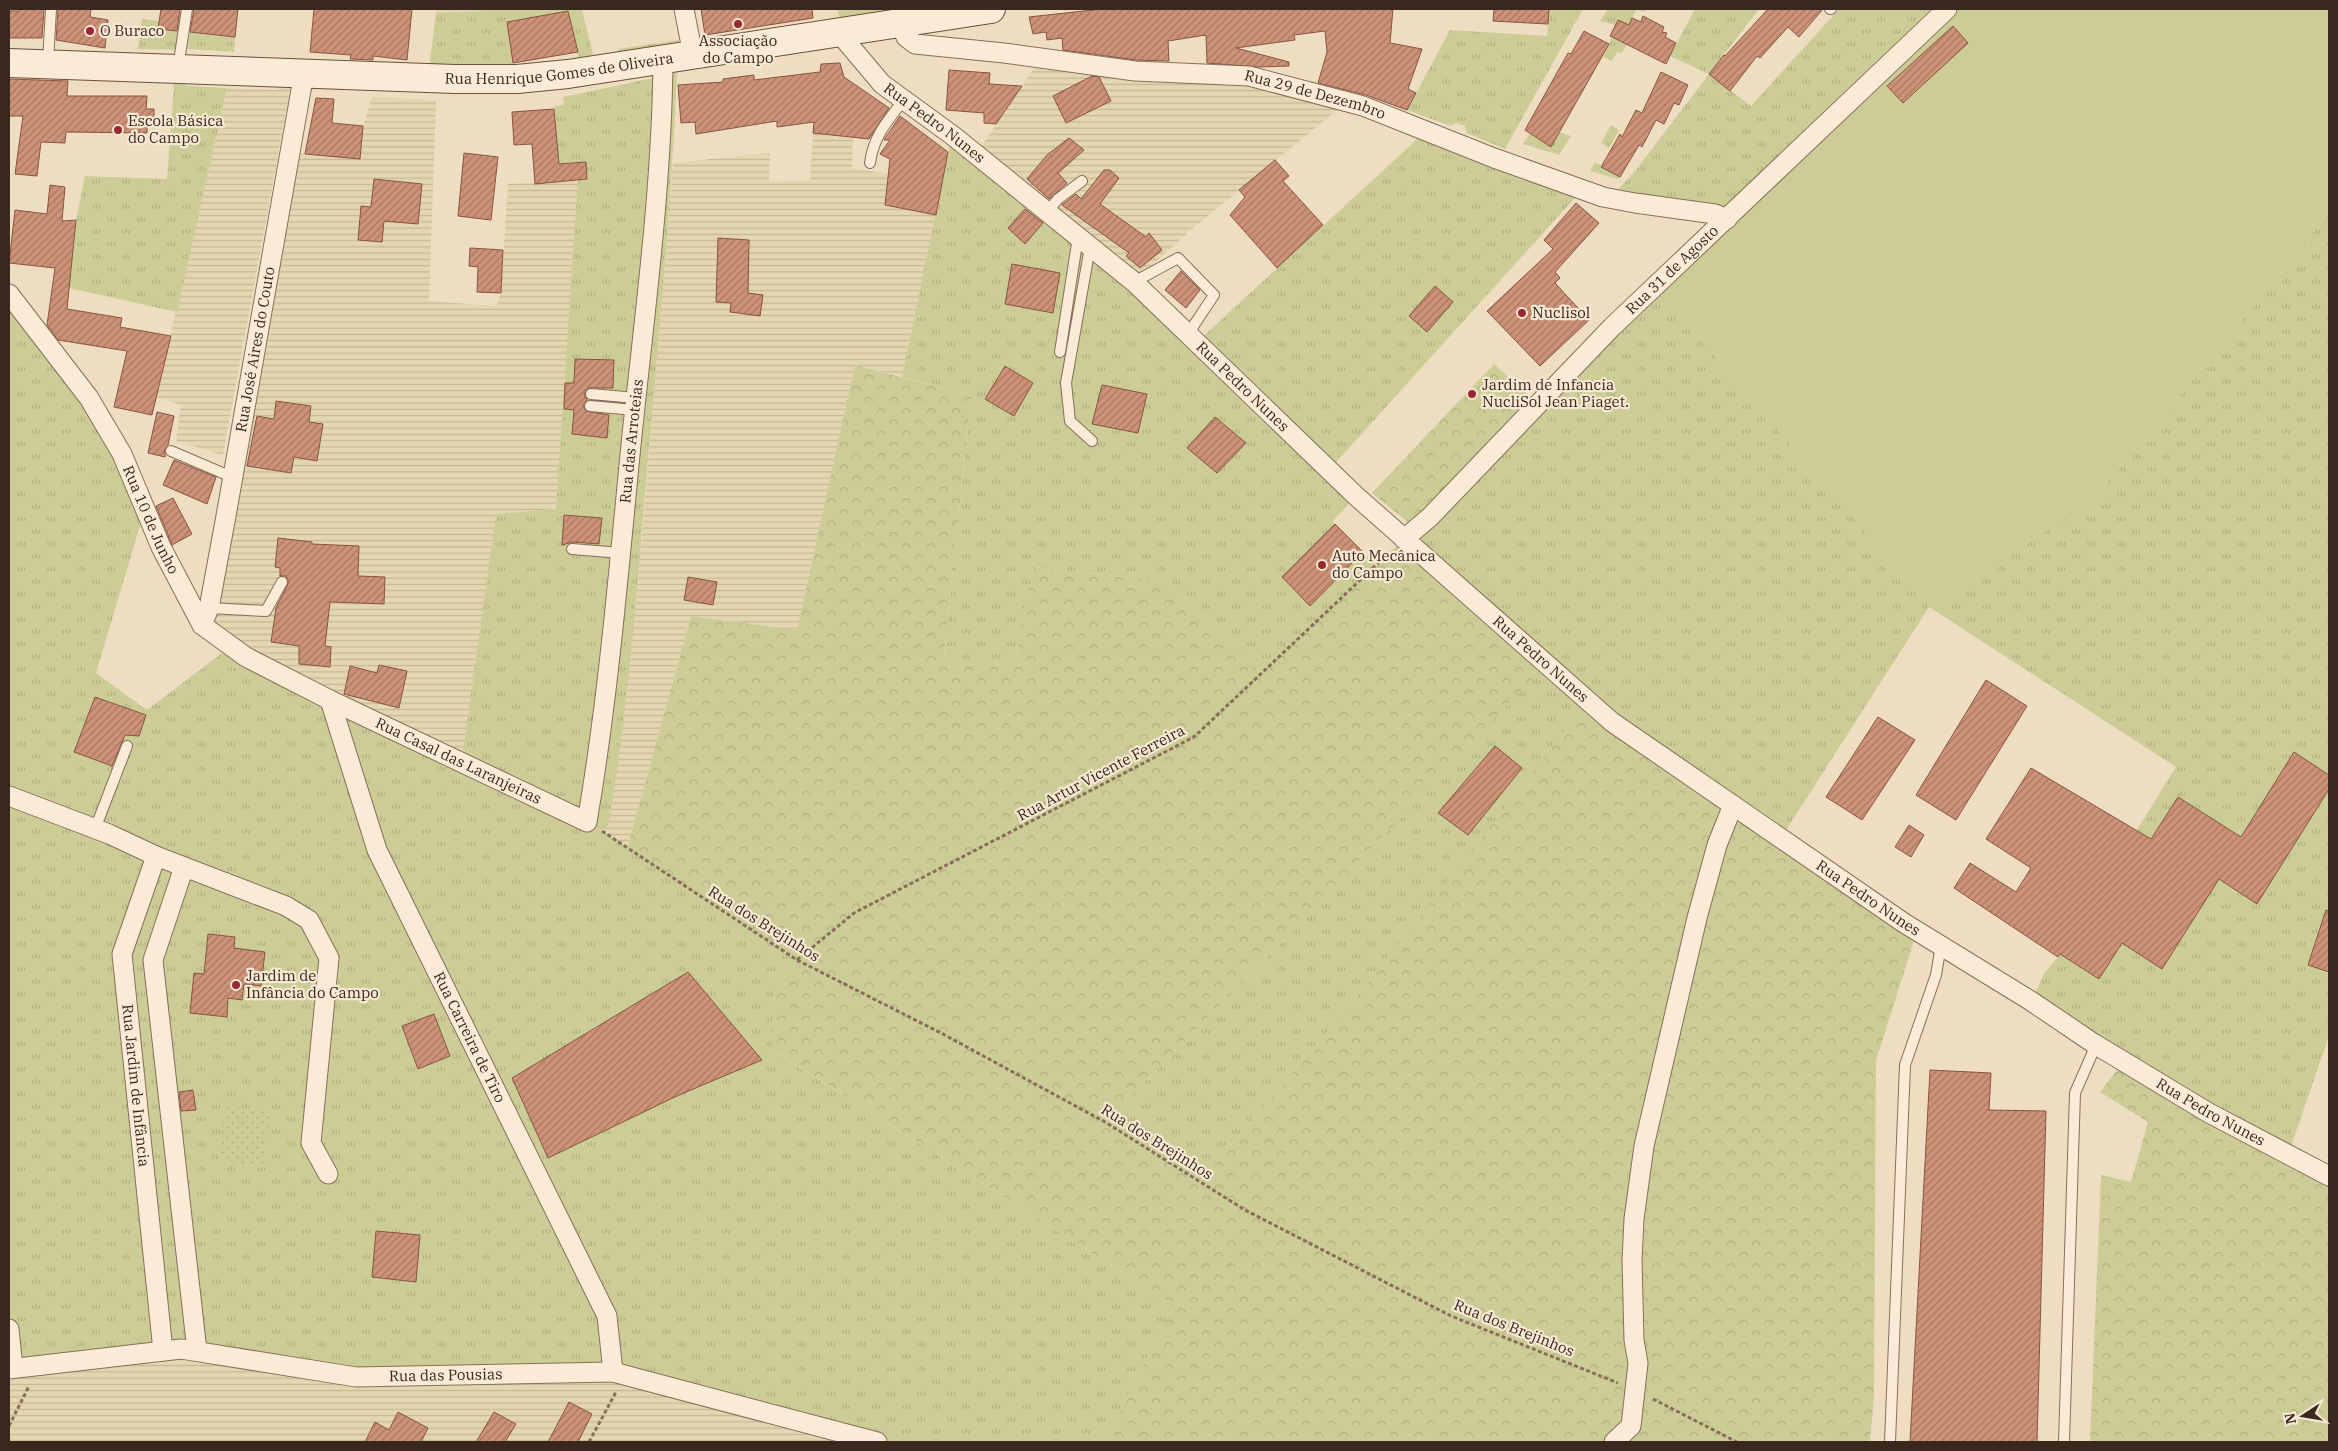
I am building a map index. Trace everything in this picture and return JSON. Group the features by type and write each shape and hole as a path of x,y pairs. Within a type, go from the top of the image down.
{"street":[{"path":"684,9 693,55"},
{"name":"Rua Henrique Gomes de Oliveira","path":"48,63 304,72 455,80 517,79 568,74 663,60 991,9"},
{"name":"Rua 31 de Agosto","path":"1404,539 1430,516 1612,327 1727,220 1947,9"},
{"name":"Rua 29 de Dezembro","path":"900,23 906,37 915,44 1004,53 1135,71 1249,76 1363,106 1503,161 1603,196 1688,212 1715,214 1727,220"},
{"name":"Rua Pedro Nunes","path":"839,32 882,84 952,135 1134,282 1356,496 1612,722 1897,918 2031,1001 2096,1045 2209,1113 2329,1176"},
{"name":"Rua das Arroteias","path":"587,822 601,738 636,404 661,135 663,60"},
{"path":"9,63 48,63"},
{"name":"Rua José Aires do Couto","path":"205,617 232,477 304,72"},
{"name":"Rua 10 de Junho","path":"9,294 89,398 122,454 160,547 205,617 246,657 330,700"},
{"name":"Rua Casal das Laranjeiras","path":"330,700 587,822"},
{"name":"Rua Carreira de Tiro","path":"330,700 378,850 606,1316 614,1372"},
{"path":"9,796 96,829 156,856 286,906 309,920 330,958 311,1143 328,1174"},
{"path":"1614,1442 1631,1426 1638,1363 1634,1340 1632,1260 1634,1219 1644,1146 1697,918 1718,845 1733,805"},
{"name":"Rua Jardim de Infância","path":"156,856 122,954 163,1351"},
{"name":"Rua Jardim de Infância","path":"184,867 153,960 197,1352"},
{"path":"9,1329 11,1368"},
{"name":"Rua das Pousias","path":"11,1368 181,1349 356,1377 614,1372 877,1442"}],"lane":[{"path":"48,63 51,9"},
{"path":"178,68 187,9"},
{"path":"870,163 872,145 886,121 903,101"},
{"path":"1047,212 1058,199 1082,181"},
{"path":"1060,352 1084,242"},
{"path":"1084,242 1066,383 1070,421 1092,441"},
{"path":"1134,282 1178,258 1214,295 1188,334"},
{"path":"591,394 636,404"},
{"path":"590,406 636,404"},
{"path":"171,451 232,477"},
{"path":"572,549 621,553"},
{"path":"205,617 266,611 282,582"},
{"path":"96,829 128,746"},
{"path":"1890,1442 1904,1065 1936,975 1941,945"},
{"path":"2064,1442 2075,1093 2096,1045"}],"path":[{"name":"Rua Artur Vicente Ferreira","path":"797,960 854,913 1194,737 1404,539"},
{"name":"Rua dos Brejinhos","path":"587,822 797,960 958,1042 1105,1122 1246,1210 1451,1316 1635,1390 1737,1442"},
{"path":"9,1426 40,1365"},
{"path":"589,1442 616,1391 614,1372"}],"shaded area":[{"path":"437,9 485,9 482,11 436,13"},
{"path":"1041,58 1249,76 1347,102 1193,228 1134,282 976,154"},
{"path":"278,83 291,84 223,455 176,441 181,405 156,397 227,88 278,90"},
{"path":"372,97 436,100 429,301 496,306 501,293 508,184 578,180 556,509 496,514 464,752 330,700 205,625 290,152 360,159 363,126"},
{"path":"813,133 853,138 852,168 888,174 885,205 936,215 902,377 855,365 797,631 691,616 627,849 600,830 608,826 642,537 673,163 770,153 769,182 810,180"},
{"path":"181,1349 613,1372 890,1442 9,1442 9,1361"}],"green space":[{"path":"485,9 586,9 582,10 594,58 579,61 568,11 508,22 514,68 429,68 436,13 482,11"},
{"path":"837,9 903,9 840,19"},
{"path":"1549,9 1583,9 1505,149 1467,133 1465,126 1456,123 1451,126 1407,110 1450,30 1547,36"},
{"path":"1608,9 1646,9 1646,12 1636,10 1629,25 1618,20 1615,25 1600,21"},
{"path":"1695,9 1759,9 1709,74 1670,56"},
{"path":"1839,9 1947,9 1727,219 1610,198 1636,170 1709,74 1751,106"},
{"path":"1947,9 2329,9 2329,211 2303,246 2092,501 1929,607 1655,287"},
{"path":"142,19 160,21 159,29 181,32 178,50 138,49"},
{"path":"190,32 235,37 234,52 187,49"},
{"path":"1612,37 1627,44 1622,53 1617,52 1612,61 1603,57"},
{"path":"678,40 680,46 619,56 618,49"},
{"path":"677,73 664,278 631,654 621,741 608,826 600,830 797,960 774,993 772,1050 1174,1305 1104,1442 877,1442 613,1372 356,1377 197,1351 9,1368 9,294 89,398 145,509 96,673 147,710 230,647 330,700 463,752 496,514 556,509 578,180 587,179 586,162 559,164 554,106 564,105 563,97"},
{"path":"186,79 186,86 227,88 177,312 69,288 76,220 85,176 167,179 174,84 176,80"},
{"path":"1611,125 1619,130 1609,148 1601,143"},
{"path":"1426,131 1582,190 1329,470 1356,496 1332,522 1335,524 1282,577 1310,605 1363,552 1376,565 1259,677 1170,582 1034,567 1015,661 943,667 971,396 902,377 952,135 1197,342"},
{"path":"1560,132 1571,136 1559,155 1523,144 1530,133 1551,147"},
{"path":"1595,162 1620,177 1618,179 1590,171"},
{"path":"2329,211 2329,1036 2288,1155 2031,1001 2045,972 2058,957 2176,767 1929,607 1781,838 1370,981 1200,1182 1105,1122 1300,924 1537,672 1404,539 1655,287 2092,501 2303,246"},
{"path":"1494,364 1533,399 1409,523 1372,493"},
{"path":"855,365 971,396 943,667 1015,661 1033,567 1170,582 1259,676 1404,539 1545,665 1300,924 1105,1122 1200,1182 1370,981 1587,701 1917,931 1876,1061 1874,1395 1870,1442 1104,1442 1174,1305 771,1049 774,993 797,960 627,849 691,616 797,630"},
{"path":"2124,1061 2329,1176 2329,1442 2090,1442 2101,1175 2131,1182 2148,1122 2100,1092"},
{"path":"225,1106 270,1112 263,1167 217,1160"}],"building":[{"path":"20,9 44,9 42,38 9,38 9,11 20,11"},
{"name":"O Buraco","path":"58,9 91,9 90,17 108,20 105,48 56,40"},
{"path":"161,9 180,9 177,31 158,29"},
{"path":"194,9 238,9 235,37 190,32"},
{"path":"314,9 412,9 407,60 373,56 373,60 350,59 351,55 310,52"},
{"name":"Associação do Campo","path":"701,9 812,9 813,18 705,35"},
{"path":"1102,9 1393,9 1390,43 1422,49 1408,89 1416,93 1407,110 1366,95 1318,83 1327,52 1325,31 1294,35 1295,40 1236,48 1289,62 1289,66 1259,67 1207,63 1206,35 1168,41 1169,61 1136,60 1063,50 1062,38 1047,40 1046,32 1033,34 1029,17"},
{"path":"1494,9 1549,9 1548,24 1493,21"},
{"path":"1768,9 1823,9 1799,37 1788,27 1760,58 1757,56 1730,91 1709,74 1724,55"},
{"path":"568,11 578,52 513,63 507,22"},
{"path":"1643,16 1664,27 1662,32 1667,33 1665,37 1676,43 1666,64 1610,36 1618,20 1629,25 1632,18 1641,22"},
{"path":"1953,26 1968,43 1903,103 1887,86"},
{"path":"1584,31 1609,44 1551,147 1525,130 1568,53 1571,54"},
{"path":"840,63 844,77 889,108 869,139 813,133 814,122 777,127 777,121 696,134 695,122 681,123 678,85 723,82 723,79 754,75 754,80 820,72 821,64"},
{"path":"949,70 990,73 989,84 1022,86 996,124 984,123 984,113 946,110"},
{"path":"1661,72 1688,85 1679,105 1674,103 1664,124 1656,120 1642,147 1639,145 1620,177 1601,167 1620,134 1622,137 1636,110 1642,113"},
{"path":"1092,76 1099,77 1111,101 1066,123 1053,96"},
{"path":"9,79 68,81 67,96 147,96 146,109 154,109 154,126 147,126 147,133 66,132 65,143 41,142 37,176 15,174 23,116 9,116"},
{"path":"316,98 334,99 332,123 363,126 360,159 305,154"},
{"path":"554,109 559,164 586,162 587,179 535,184 532,144 514,145 512,112"},
{"path":"900,116 948,152 936,215 885,205 890,159 880,154 890,140 884,140"},
{"path":"1069,138 1084,150 1058,173 1067,183 1049,199 1027,179 1047,155"},
{"path":"464,153 498,157 491,220 458,216"},
{"path":"1275,160 1289,176 1283,181 1323,225 1277,268 1230,215 1245,197 1239,190"},
{"path":"1104,170 1110,170 1119,178 1100,204 1146,237 1149,233 1162,250 1140,268 1126,256 1129,253 1062,205 1076,194 1081,199"},
{"path":"374,179 422,184 418,224 384,221 382,242 358,240 361,206 371,207"},
{"path":"50,185 65,187 62,221 76,220 67,309 122,318 120,327 171,336 152,415 114,407 127,351 58,340 47,325 55,268 9,263 15,210 47,214"},
{"name":"Nuclisol","path":"1576,203 1599,223 1555,272 1560,278 1555,283 1589,320 1540,366 1487,311 1553,249 1544,240"},
{"path":"1025,209 1043,223 1025,244 1008,228"},
{"path":"718,238 749,240 748,293 763,295 760,316 730,312 731,303 716,302"},
{"path":"470,248 503,250 501,293 477,292 478,267 469,266"},
{"path":"1012,264 1060,273 1053,313 1005,304"},
{"path":"1181,271 1200,290 1186,308 1165,290"},
{"path":"1435,286 1453,302 1427,332 1409,316"},
{"path":"575,359 614,360 613,388 589,388 584,394 587,400 583,405 586,411 609,415 607,438 572,434 574,410 564,409 565,383 574,383"},
{"path":"1005,366 1033,383 1014,416 985,399"},
{"path":"1102,385 1147,394 1138,433 1092,424"},
{"path":"276,401 311,406 309,422 323,424 317,461 294,457 291,473 247,466 257,416 274,419"},
{"path":"157,412 174,416 168,445 165,449 165,457 148,453"},
{"path":"1215,417 1246,443 1217,473 1187,448"},
{"path":"174,460 216,477 207,504 163,485"},
{"path":"173,498 192,534 172,545 156,506"},
{"path":"564,515 602,518 599,544 573,542 562,545"},
{"name":"Auto Mecânica do Campo","path":"1335,524 1363,552 1310,606 1282,577"},
{"path":"278,538 312,542 312,544 359,546 358,576 385,577 384,604 330,602 325,646 331,647 330,667 299,664 299,646 271,642 276,608 289,582 286,576 280,576 280,568 275,567"},
{"path":"688,577 717,582 713,605 684,600"},
{"path":"379,665 407,671 399,708 344,694 350,666 377,673"},
{"path":"1986,680 2027,706 1956,820 1916,795"},
{"path":"95,697 146,715 139,736 125,735 112,766 74,752"},
{"path":"1878,717 1915,740 1862,820 1826,797"},
{"path":"1495,746 1522,768 1468,835 1438,813"},
{"path":"2294,752 2329,775 2329,789 2257,904 2219,879 2162,969 2122,943 2099,979 2060,954 2058,957 1954,888 1970,863 2016,892 2031,868 1986,839 2031,768 2151,839 2178,797 2241,837"},
{"path":"1909,825 1924,835 1911,857 1895,847"},
{"path":"2326,910 2329,911 2329,972 2308,965"},
{"path":"208,934 235,937 234,948 265,952 261,986 244,984 242,1000 228,998 227,1017 190,1013 194,973 204,974"},
{"path":"688,972 762,1060 679,1095 548,1158 512,1078"},
{"path":"434,1014 450,1056 418,1069 402,1026"},
{"path":"1930,1070 1991,1073 1989,1110 2046,1111 2037,1442 1910,1442"},
{"path":"193,1090 196,1110 181,1111 179,1092"},
{"path":"376,1231 420,1235 416,1282 372,1277"},
{"path":"569,1402 592,1414 578,1442 548,1442"},
{"path":"398,1412 428,1428 421,1442 365,1442 375,1422 389,1430"},
{"path":"494,1412 516,1424 505,1442 476,1442"}],"place":[{"name":"Associação do Campo","path":"738,24"},
{"name":"O Buraco","path":"90,31"},
{"name":"Escola Básica do Campo","path":"118,130"},
{"name":"Nuclisol","path":"1522,313"},
{"name":"Jardim de Infancia NucliSol Jean Piaget.","path":"1472,394"},
{"name":"Auto Mecânica do Campo","path":"1322,565"},
{"name":"Jardim de Infância do Campo","path":"236,985"}]}
